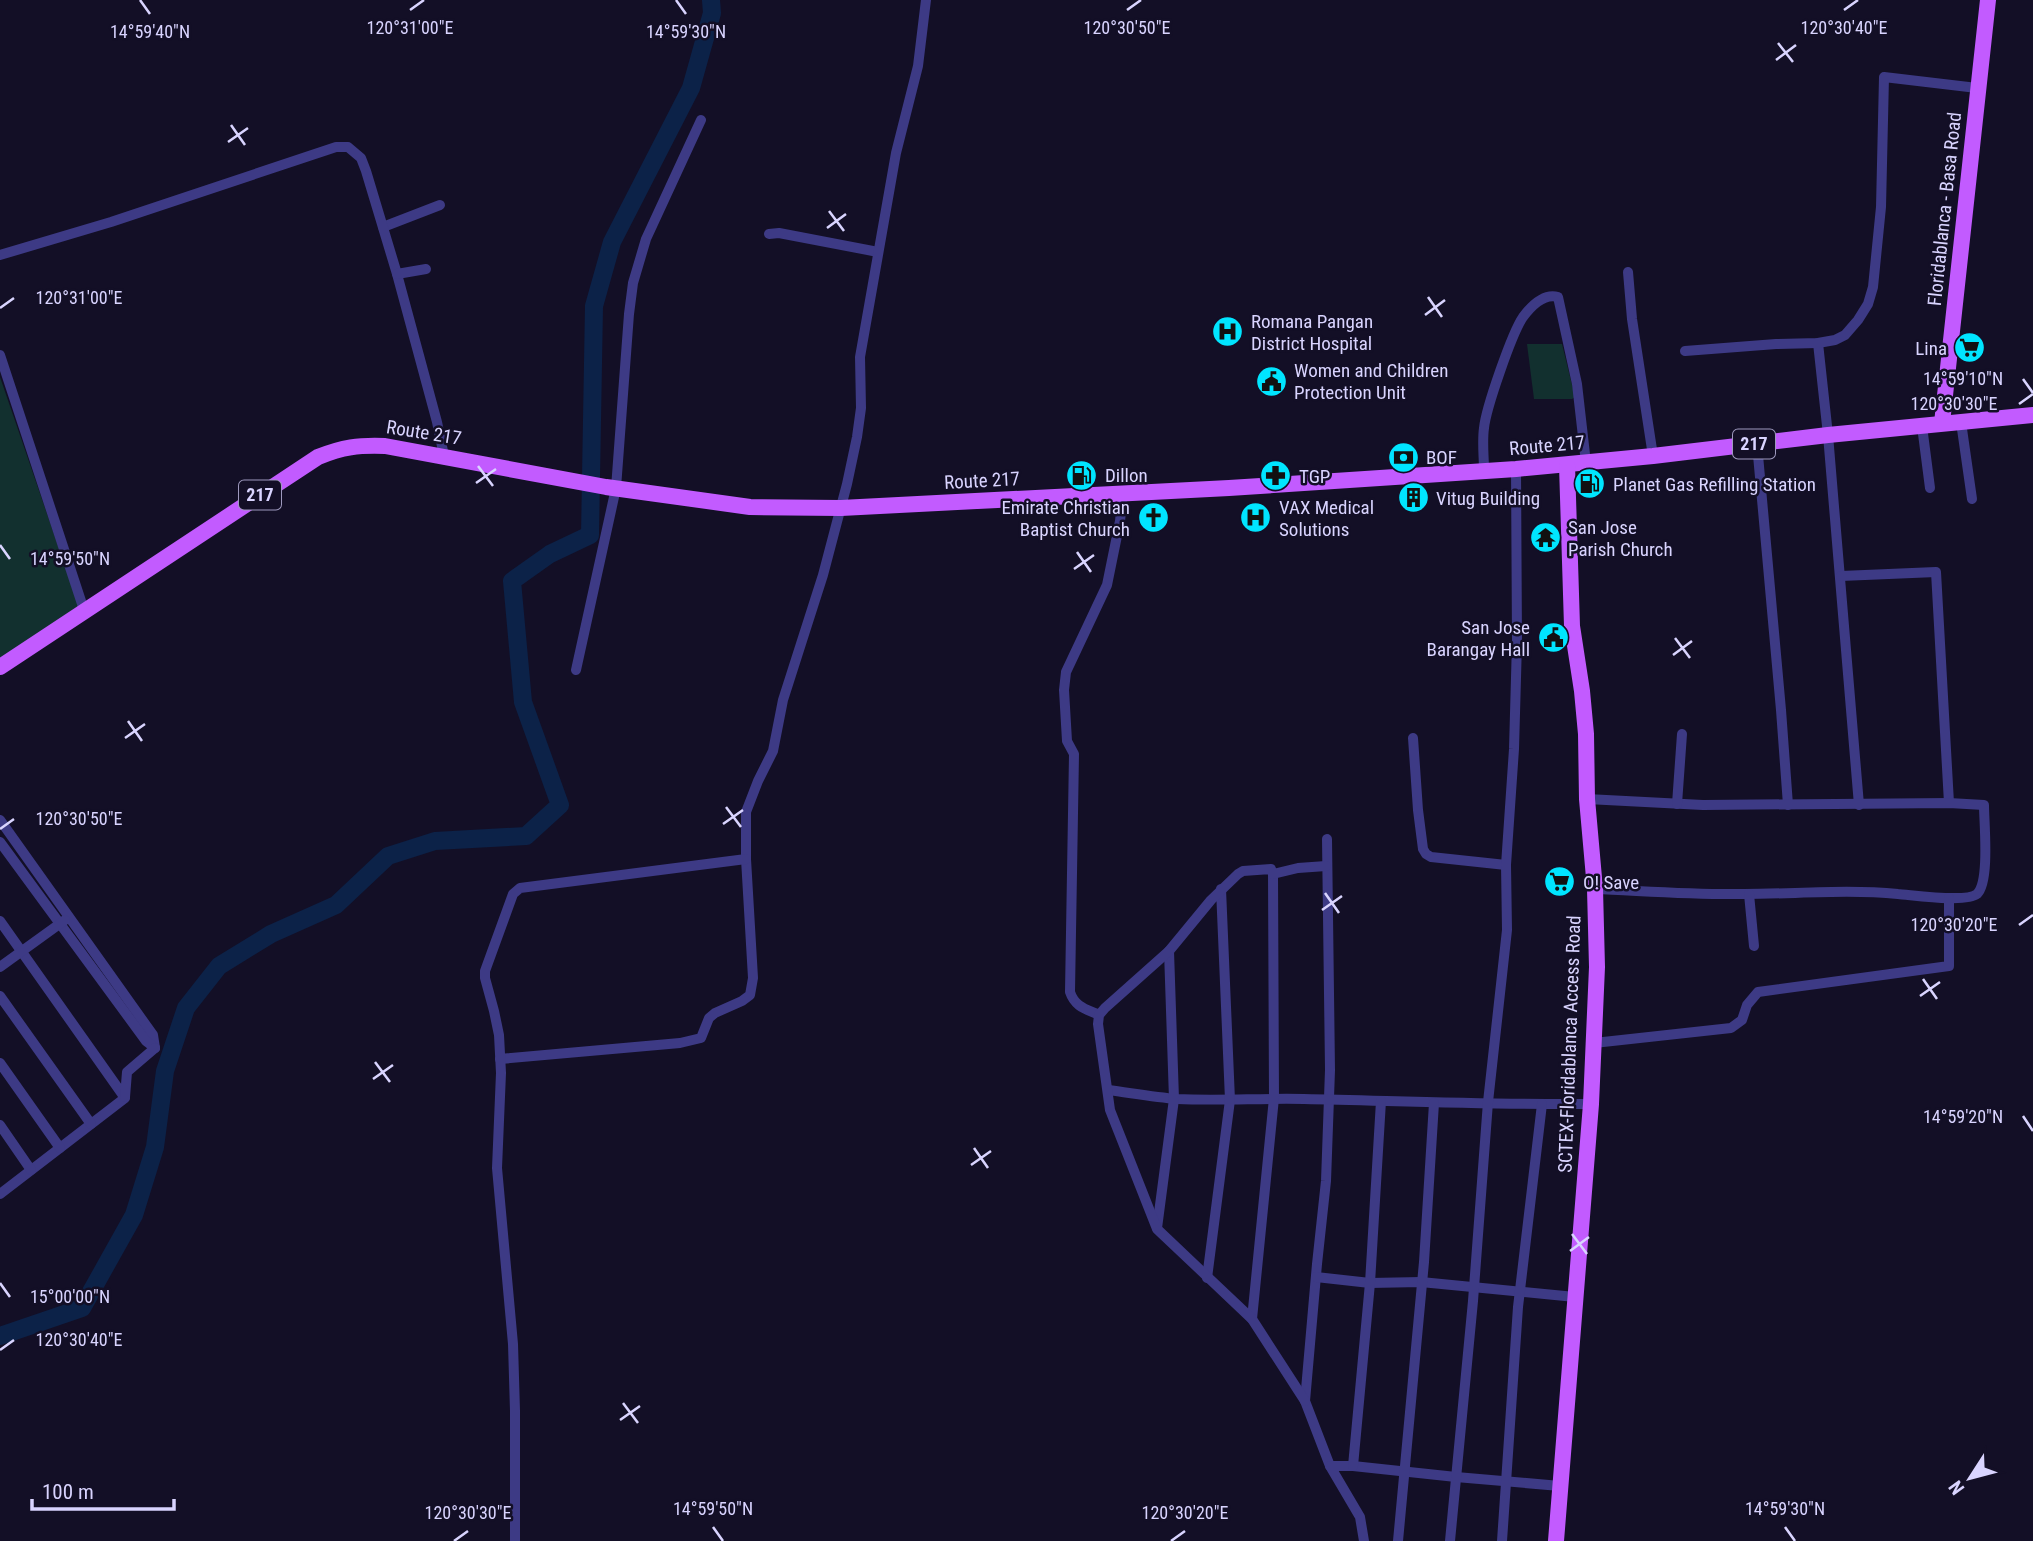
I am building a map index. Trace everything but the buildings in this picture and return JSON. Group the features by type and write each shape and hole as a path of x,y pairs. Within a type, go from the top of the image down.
{"main road":[{"name":"Floridablanca - Basa Road","path":"1942,423 1988,0"},
{"name":"Route 217","path":"0,667 318,457 359,445 385,446 444,456 611,488 750,506 841,508 1516,469 2033,415"},
{"name":"SCTEX-Floridablanca Access Road","path":"1556,1541 1591,1104 1597,967 1595,889 1582,691 1572,626 1567,465"}],"street":[{"path":"500,1059 680,1043 701,1038 709,1018 750,995 753,978 746,859 747,812 773,751 783,699 823,575 857,436 861,408 860,357 896,153 918,66 926,0"},
{"path":"1685,351 1818,343 1835,340 1850,331 1868,304 1872,287 1881,207 1884,77 1978,88"},
{"path":"576,670 611,488 634,283 646,239 701,120"},
{"path":"0,255 111,222 336,147 348,147 361,158 383,227 438,422 444,456"},
{"path":"383,227 440,205"},
{"path":"769,234 779,233 878,252"},
{"path":"397,274 426,269"},
{"path":"1628,272 1632,319 1653,456"},
{"path":"1483,471 1483,430 1486,415 1513,336 1523,316 1544,297 1550,295 1558,298 1575,375 1586,463"},
{"path":"1818,343 1841,576 1859,805"},
{"path":"0,355 84,610"},
{"path":"1961,422 1972,499"},
{"path":"1922,426 1930,488"},
{"path":"1757,444 1788,805"},
{"path":"1450,1541 1488,1102 1507,930 1506,865 1517,655 1516,469"},
{"path":"1099,1015 1078,1006 1070,992 1074,754 1067,741 1064,690 1066,672 1107,585 1121,521 1123,493"},
{"path":"1841,576 1936,572 1949,803"},
{"path":"1677,804 1682,734"},
{"path":"1413,738 1418,810 1426,854 1431,857 1506,865"},
{"path":"1587,799 1677,804 1984,805 1986,854 1982,886 1978,893 1971,897 1949,898 1876,891 1749,894 1595,889"},
{"path":"0,820 153,1035 155,1048"},
{"path":"1305,1401 1326,1181 1330,1070 1327,839"},
{"path":"0,842 146,1041 155,1048"},
{"path":"515,1541 513,1344 497,1168 499,1035 485,971 516,890 520,888 746,859"},
{"path":"1273,874 1298,868 1326,866"},
{"path":"1252,1319 1274,1098 1273,874 1270,869 1243,871 1233,877 1169,951 1099,1015 1110,1110 1157,1229 1252,1319 1305,1401 1331,1466 1360,1517 1364,1541"},
{"path":"1207,1278 1230,1100 1221,888"},
{"path":"1749,894 1754,946"},
{"path":"1594,1043 1731,1028 1742,1020 1747,1005 1758,992 1949,966 1949,898"},
{"path":"0,967 69,916"},
{"path":"0,920 125,1098"},
{"path":"1157,1229 1174,1099 1169,951"},
{"path":"0,996 91,1124"},
{"path":"1,1192 125,1098 127,1072 155,1048"},
{"path":"0,1063 60,1148"},
{"path":"1108,1090 1174,1099 1274,1098 1591,1104"},
{"path":"1353,1466 1370,1283 1381,1101"},
{"path":"1398,1541 1424,1262 1434,1103"},
{"path":"1502,1541 1520,1292 1542,1104"},
{"path":"0,1125 31,1170"},
{"path":"1316,1277 1370,1283 1421,1282 1575,1297"},
{"path":"1331,1466 1559,1486"}],"green space":[{"path":"1527,344 1562,344 1575,397 1534,399"},
{"path":"0,377 80,610 0,664"}],"waterway":[{"path":"0,1336 82,1308 134,1215 155,1147 165,1071 186,1008 219,966 271,934 336,905 388,856 435,841 526,836 560,805 523,702 512,581 550,554 590,535 594,306 612,242 691,88 712,13 711,0"}],"place":[{"name":"Romana Pangan District Hospital","path":"1228,332"},
{"name":"Lina","path":"1970,348"},
{"name":"Women and Children Protection Unit","path":"1271,381"},
{"name":"BOF","path":"1403,457"},
{"name":"Dillon","path":"1082,475"},
{"name":"TGP","path":"1276,476"},
{"name":"Planet Gas Refilling Station","path":"1590,484"},
{"name":"Vitug Building","path":"1413,498"},
{"name":"Emirate Christian Baptist Church","path":"1153,518"},
{"name":"VAX Medical Solutions","path":"1256,518"},
{"name":"San Jose Parish Church","path":"1545,538"},
{"name":"San Jose Barangay Hall","path":"1553,638"},
{"name":"O! Save","path":"1560,882"}]}
